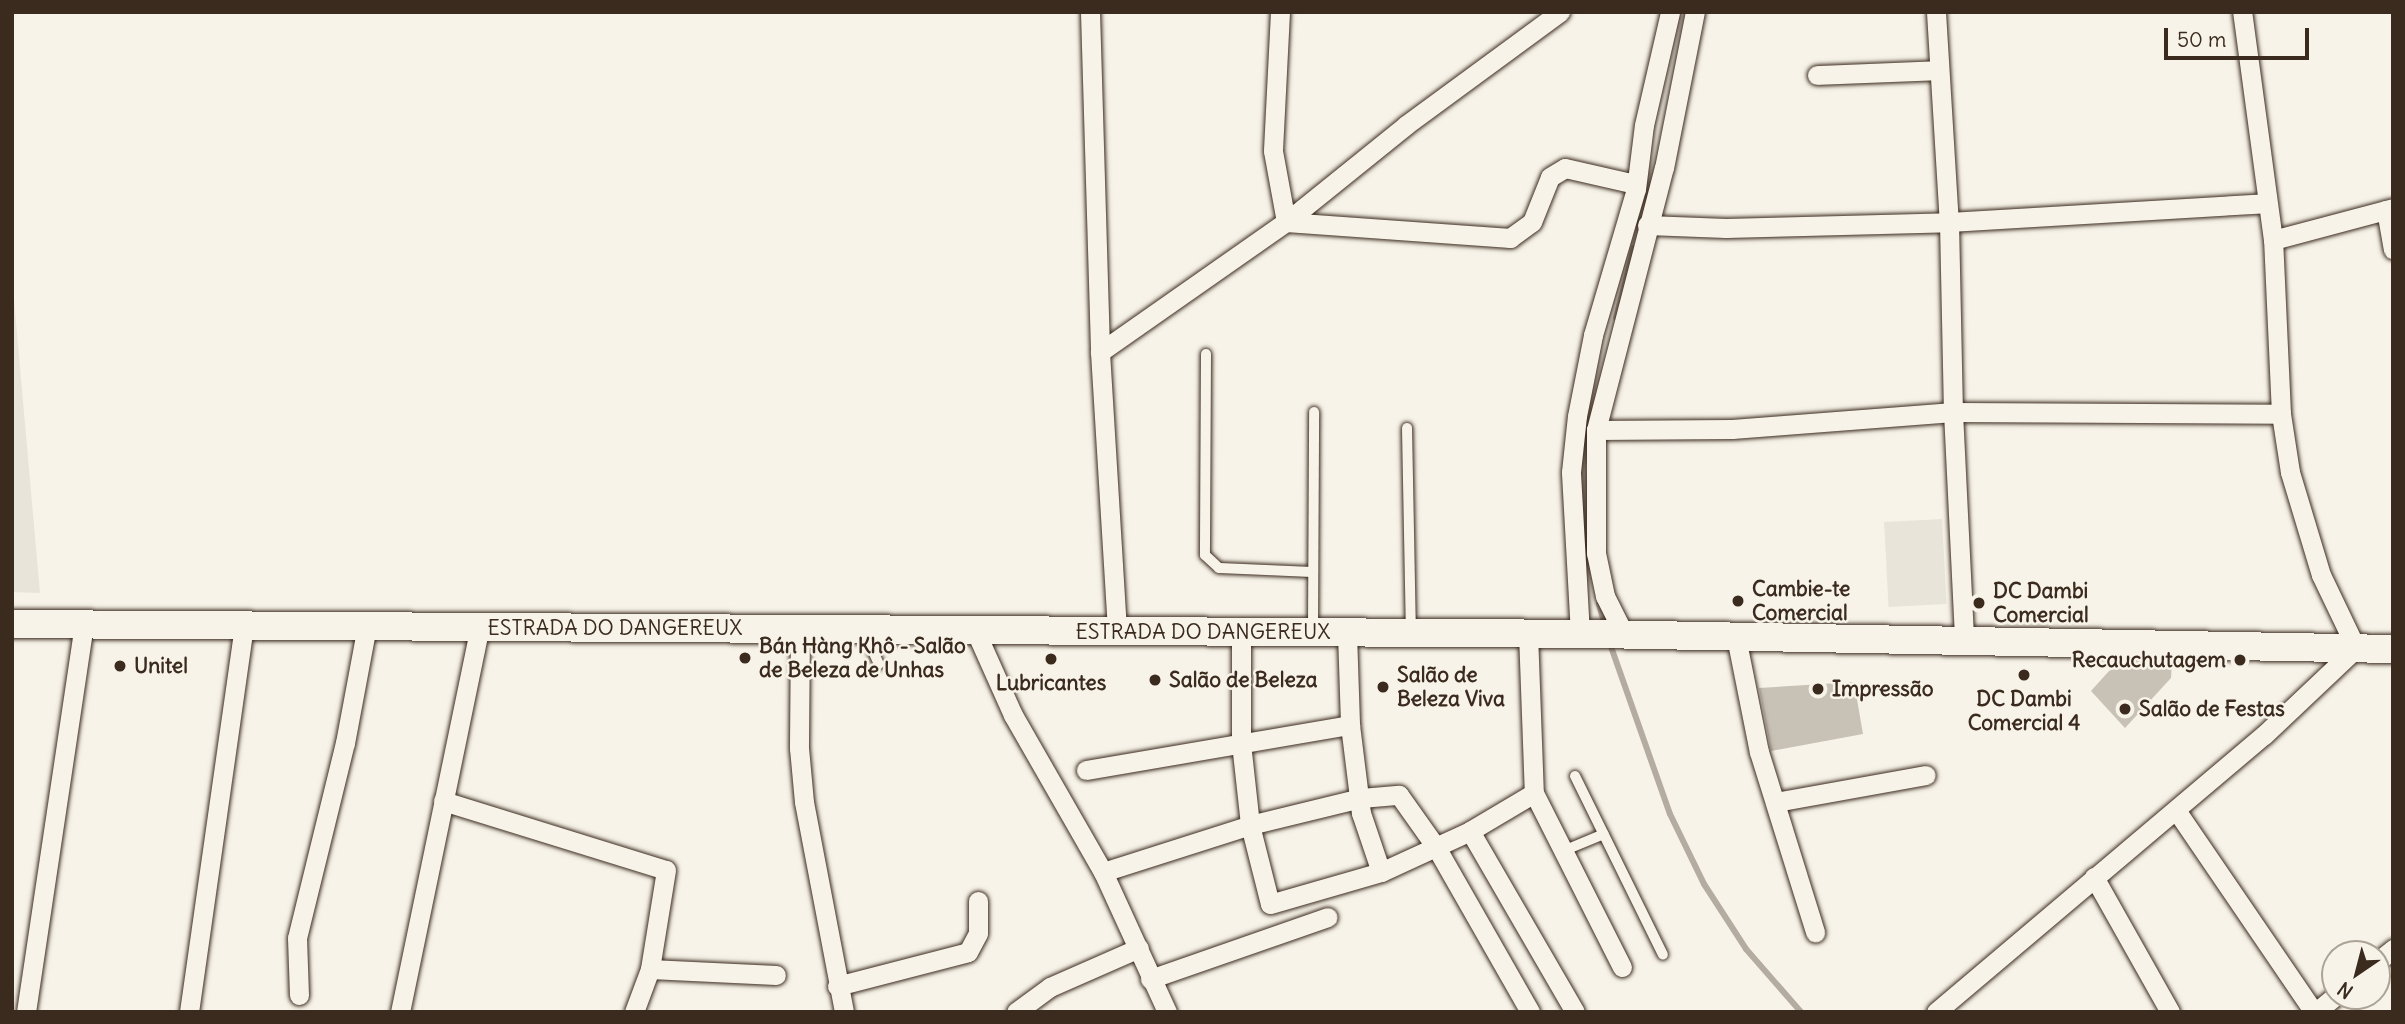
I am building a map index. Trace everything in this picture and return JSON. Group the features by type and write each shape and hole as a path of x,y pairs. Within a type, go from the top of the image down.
{"main road":[{"name":"ESTRADA DO DANGEREUX","path":"12,624 1605,634 2393,649"}],"street":[{"path":"1090,12 1100,352 1117,631"},
{"path":"1280,12 1273,151 1286,222"},
{"path":"1100,352 1286,222 1406,125 1560,12"},
{"path":"1605,634 1571,472 1577,416 1593,335 1636,184 1670,12"},
{"path":"1605,634 1605,596 1596,553 1596,430 1647,225 1664,168 1695,12"},
{"path":"1936,12 1949,222 1952,412 1964,641"},
{"path":"1936,1012 2176,810 2356,649 2321,575 2306,530 2281,414 2273,240 2265,203 2242,12"},
{"path":"1817,75 1938,70"},
{"path":"1286,222 1510,238 1532,222 1550,177 1565,168 1636,184"},
{"path":"1647,225 1726,228 1949,222 2265,203"},
{"path":"2273,240 2390,209 2393,249"},
{"path":"1596,430 1732,429 1952,412 2281,414"},
{"path":"26,1012 84,625"},
{"path":"189,1012 244,626"},
{"path":"299,995 297,938 345,743 367,626"},
{"path":"400,1012 480,627"},
{"path":"800,629 799,748 804,803 844,1012"},
{"path":"975,630 1013,715 1103,872 1167,1012"},
{"path":"1241,632 1241,743 1250,825 1270,904 1381,872 1470,831 1534,793"},
{"path":"1347,633 1350,725 1361,798 1381,872"},
{"path":"1528,634 1534,793 1622,967"},
{"path":"1736,636 1759,752 1815,932"},
{"path":"1086,770 1350,725"},
{"path":"1776,802 1926,775"},
{"path":"1103,872 1250,825 1361,798 1399,795 1436,847 1530,1012"},
{"path":"443,802 666,870 650,969 634,1012"},
{"path":"2176,810 2315,1012"},
{"path":"1470,831 1575,1012"},
{"path":"2094,877 2170,1012"},
{"path":"837,986 968,952 978,933 978,901"},
{"path":"1150,979 1328,918"},
{"path":"1016,1012 1050,986 1139,948"},
{"path":"650,969 776,975"}],"lane":[{"path":"1206,354 1205,555 1219,568 1313,572"},
{"path":"1313,632 1314,412"},
{"path":"1407,428 1411,633"},
{"path":"863,629 879,664"},
{"path":"1575,776 1663,955"},
{"path":"1563,851 1604,834"}],"shaded area":[{"path":"13,288 40,593 12,592"},
{"path":"1942,519 1946,604 1889,607 1884,522"}],"building":[{"name":"Salão de Festas","path":"2172,661 2171,678 2125,728 2091,691 2109,671 2129,663"},
{"path":"1854,682 1863,734 1771,751 1759,688"}],"waterway":[{"path":"1616,318 1634,248"},
{"path":"1587,434 1583,466 1588,552"},
{"path":"1599,604 1605,627"},
{"path":"1609,641 1670,814 1704,884 1746,949 1801,1012"}],"place":[{"name":"Cambie-te Comercial","path":"1738,601"},
{"name":"DC Dambi Comercial","path":"1979,603"},
{"name":"Bán Hàng Khô - Salão de Beleza de Unhas","path":"745,658"},
{"name":"Lubricantes","path":"1051,659"},
{"name":"Recauchutagem","path":"2240,660"},
{"name":"Unitel","path":"120,666"},
{"name":"DC Dambi Comercial 4","path":"2024,675"},
{"name":"Salão de Beleza","path":"1155,680"},
{"name":"Salão de Beleza Viva","path":"1383,687"},
{"name":"Impressão","path":"1818,689"},
{"name":"Salão de Festas","path":"2125,709"}]}
